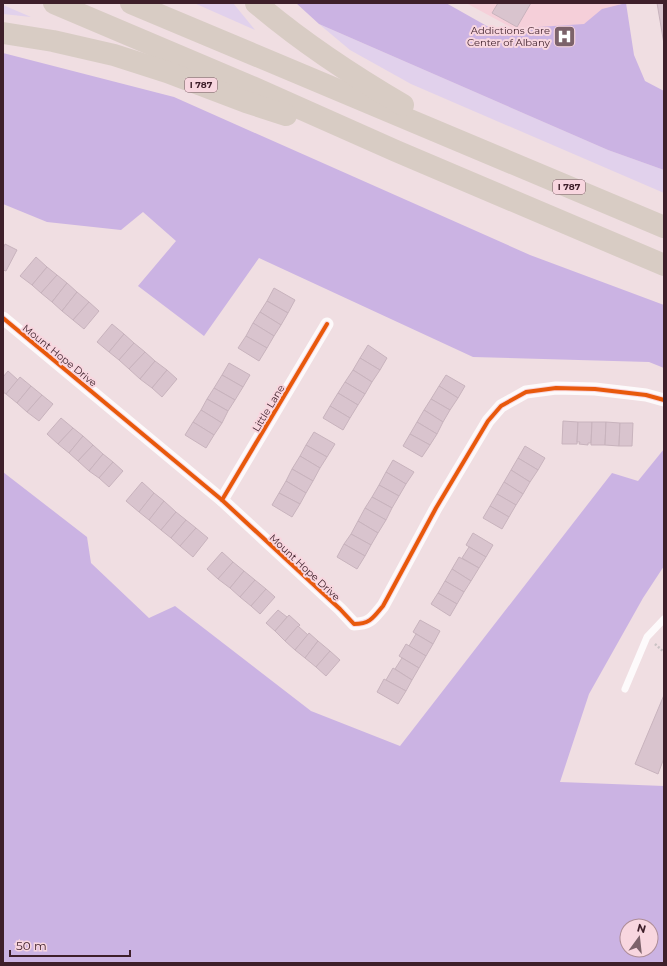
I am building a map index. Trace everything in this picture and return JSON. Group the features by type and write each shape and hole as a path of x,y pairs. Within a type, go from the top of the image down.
{"highway":[{"name":"I 787","path":"54,3 664,265"},
{"name":"I 787","path":"131,3 664,227"},
{"name":"I 787","path":"256,3 294,35 338,66 474,148"},
{"name":"I 787","path":"3,32 82,47 140,63 246,102 396,151"}],"street":[{"name":"Mount Hope Drive","path":"3,318 222,500 340,609 354,624 363,624 374,617 383,606 436,508 488,422 501,406 526,392 556,388 595,389 646,395 664,400"},
{"name":"Little Lane","path":"222,500 327,324"}],"lane":[{"path":"625,689 647,637 664,619"}],"shaded area":[{"path":"194,3 233,3 255,30"},
{"path":"296,3 446,3 501,34 538,27 584,24 602,9 626,3 634,55 645,81 664,91 664,170 608,150 319,24"},
{"name":"Addictions Care Center of Albany","path":"466,3 620,3 588,69"},
{"path":"3,5 31,17 3,14"},
{"path":"319,24 608,150 664,170 664,193 411,84 350,50"},
{"path":"3,53 174,97 530,255 664,305 664,368 649,362 473,357 259,258 204,336 138,286 176,241 143,212 121,230 47,222 3,204"},
{"path":"664,449 664,566 643,598 589,694 560,782 664,786 664,963 3,963 3,472 87,537 91,563 149,618 175,606 311,711 400,746 612,473 638,481"}],"building":[{"path":"498,3 531,3 517,27 492,13"},
{"path":"657,3 664,3 664,44"},
{"path":"5,244 17,250 6,271 3,270 3,249"},
{"path":"36,257 47,267 32,285 20,276"},
{"path":"47,267 57,275 41,293 32,285"},
{"path":"57,275 67,283 52,302 41,293"},
{"path":"67,283 77,292 62,311 52,302"},
{"path":"274,288 295,300 288,313 267,301"},
{"path":"77,292 89,302 73,320 62,311"},
{"path":"267,301 288,313 281,325 260,312"},
{"path":"89,302 99,311 84,329 73,320"},
{"path":"260,312 281,325 274,336 253,323"},
{"path":"253,323 274,336 267,348 246,336"},
{"path":"112,324 124,334 109,352 97,342"},
{"path":"124,334 134,343 119,360 109,352"},
{"path":"246,336 267,348 259,361 238,348"},
{"path":"134,343 145,352 129,369 119,360"},
{"path":"368,345 387,358 380,370 360,358"},
{"path":"145,352 155,361 140,379 129,369"},
{"path":"360,358 380,370 372,382 353,370"},
{"path":"155,361 167,370 152,388 140,379"},
{"path":"229,363 250,375 243,387 222,375"},
{"path":"167,370 177,379 162,397 152,388"},
{"path":"353,370 372,382 365,394 345,382"},
{"path":"8,371 18,380 6,394 3,392 3,377"},
{"path":"222,375 243,387 235,400 214,388"},
{"path":"446,375 465,386 458,398 439,386"},
{"path":"20,377 31,386 17,403 6,394"},
{"path":"345,382 365,394 358,405 338,393"},
{"path":"31,386 42,395 27,412 17,403"},
{"path":"439,386 458,398 450,410 431,399"},
{"path":"214,388 235,400 228,411 207,399"},
{"path":"338,393 358,405 350,418 330,406"},
{"path":"42,395 53,404 39,421 27,412"},
{"path":"207,399 228,411 222,423 201,410"},
{"path":"431,399 450,410 443,422 424,410"},
{"path":"330,406 350,418 343,430 323,418"},
{"path":"201,410 222,423 214,435 193,422"},
{"path":"424,410 443,422 437,434 417,422"},
{"path":"61,418 73,428 58,444 47,434"},
{"path":"563,421 578,422 577,444 562,444"},
{"path":"193,422 214,435 206,448 185,435"},
{"path":"417,422 437,434 430,445 410,434"},
{"path":"578,422 592,422 591,443 588,443 588,445 579,444 580,442 577,442"},
{"path":"592,422 606,422 605,445 591,445"},
{"path":"606,422 620,423 619,446 605,445"},
{"path":"620,423 633,423 632,446 619,446"},
{"path":"73,428 83,436 69,453 58,444"},
{"path":"314,432 335,444 327,457 306,445"},
{"path":"410,434 430,445 422,457 403,446"},
{"path":"83,436 93,445 78,461 69,453"},
{"path":"93,445 103,454 89,471 78,461"},
{"path":"306,445 327,457 320,468 300,456"},
{"path":"525,446 545,458 538,470 518,458"},
{"path":"103,454 113,462 99,478 89,471"},
{"path":"300,456 320,468 313,481 292,469"},
{"path":"518,458 538,470 530,482 511,470"},
{"path":"393,460 414,472 406,484 386,472"},
{"path":"113,462 123,471 109,487 99,478"},
{"path":"292,469 313,481 306,493 286,481"},
{"path":"511,470 530,482 523,494 504,482"},
{"path":"386,472 406,484 399,496 379,485"},
{"path":"286,481 306,493 300,504 279,493"},
{"path":"142,482 154,493 139,512 126,501"},
{"path":"504,482 523,494 516,505 497,494"},
{"path":"379,485 399,496 392,508 372,497"},
{"path":"154,493 164,501 149,520 139,512"},
{"path":"279,493 300,504 292,517 272,505"},
{"path":"497,494 516,505 509,517 490,506"},
{"path":"372,497 392,508 386,520 365,508"},
{"path":"164,501 176,512 161,530 149,520"},
{"path":"490,506 509,517 502,529 483,518"},
{"path":"365,508 386,520 378,533 358,521"},
{"path":"176,512 186,520 171,538 161,530"},
{"path":"186,520 196,528 180,546 171,538"},
{"path":"358,521 378,533 371,545 351,534"},
{"path":"196,528 208,538 193,557 180,546"},
{"path":"473,533 493,545 486,557 466,545"},
{"path":"351,534 371,545 365,556 344,544"},
{"path":"344,544 365,556 357,569 337,557"},
{"path":"469,547 486,557 479,568 462,558"},
{"path":"222,552 233,562 218,579 207,569"},
{"path":"459,557 479,568 471,581 452,569"},
{"path":"233,562 244,571 230,588 218,579"},
{"path":"452,569 471,581 464,592 445,581"},
{"path":"244,571 255,580 240,597 230,588"},
{"path":"255,580 266,589 251,606 240,597"},
{"path":"445,581 464,592 457,604 438,593"},
{"path":"266,589 275,597 260,614 251,606"},
{"path":"438,593 457,604 450,616 431,604"},
{"path":"278,610 287,617 275,631 266,623"},
{"path":"289,615 300,625 285,641 275,631"},
{"path":"420,620 440,631 433,644 413,632"},
{"path":"298,626 308,635 295,650 285,641"},
{"path":"309,633 318,641 305,658 295,650"},
{"path":"416,634 433,644 426,656 409,646"},
{"path":"318,641 330,651 316,667 305,658"},
{"path":"406,644 426,656 419,668 399,656"},
{"path":"330,651 340,660 326,676 316,667"},
{"path":"402,658 419,668 412,680 395,669"},
{"path":"393,668 412,680 406,691 386,680"},
{"path":"384,679 406,691 398,704 377,692"},
{"path":"664,695 664,758 658,774 635,764"}],"cycle path":[{"path":"3,318 222,500 340,609 354,624 364,623 371,620 383,606 436,508 488,421 501,406 526,392 556,388 595,389 646,395 664,400"},
{"path":"222,500 327,324"}],"place":[{"name":"Addictions Care Center of Albany","path":"565,36"}]}
